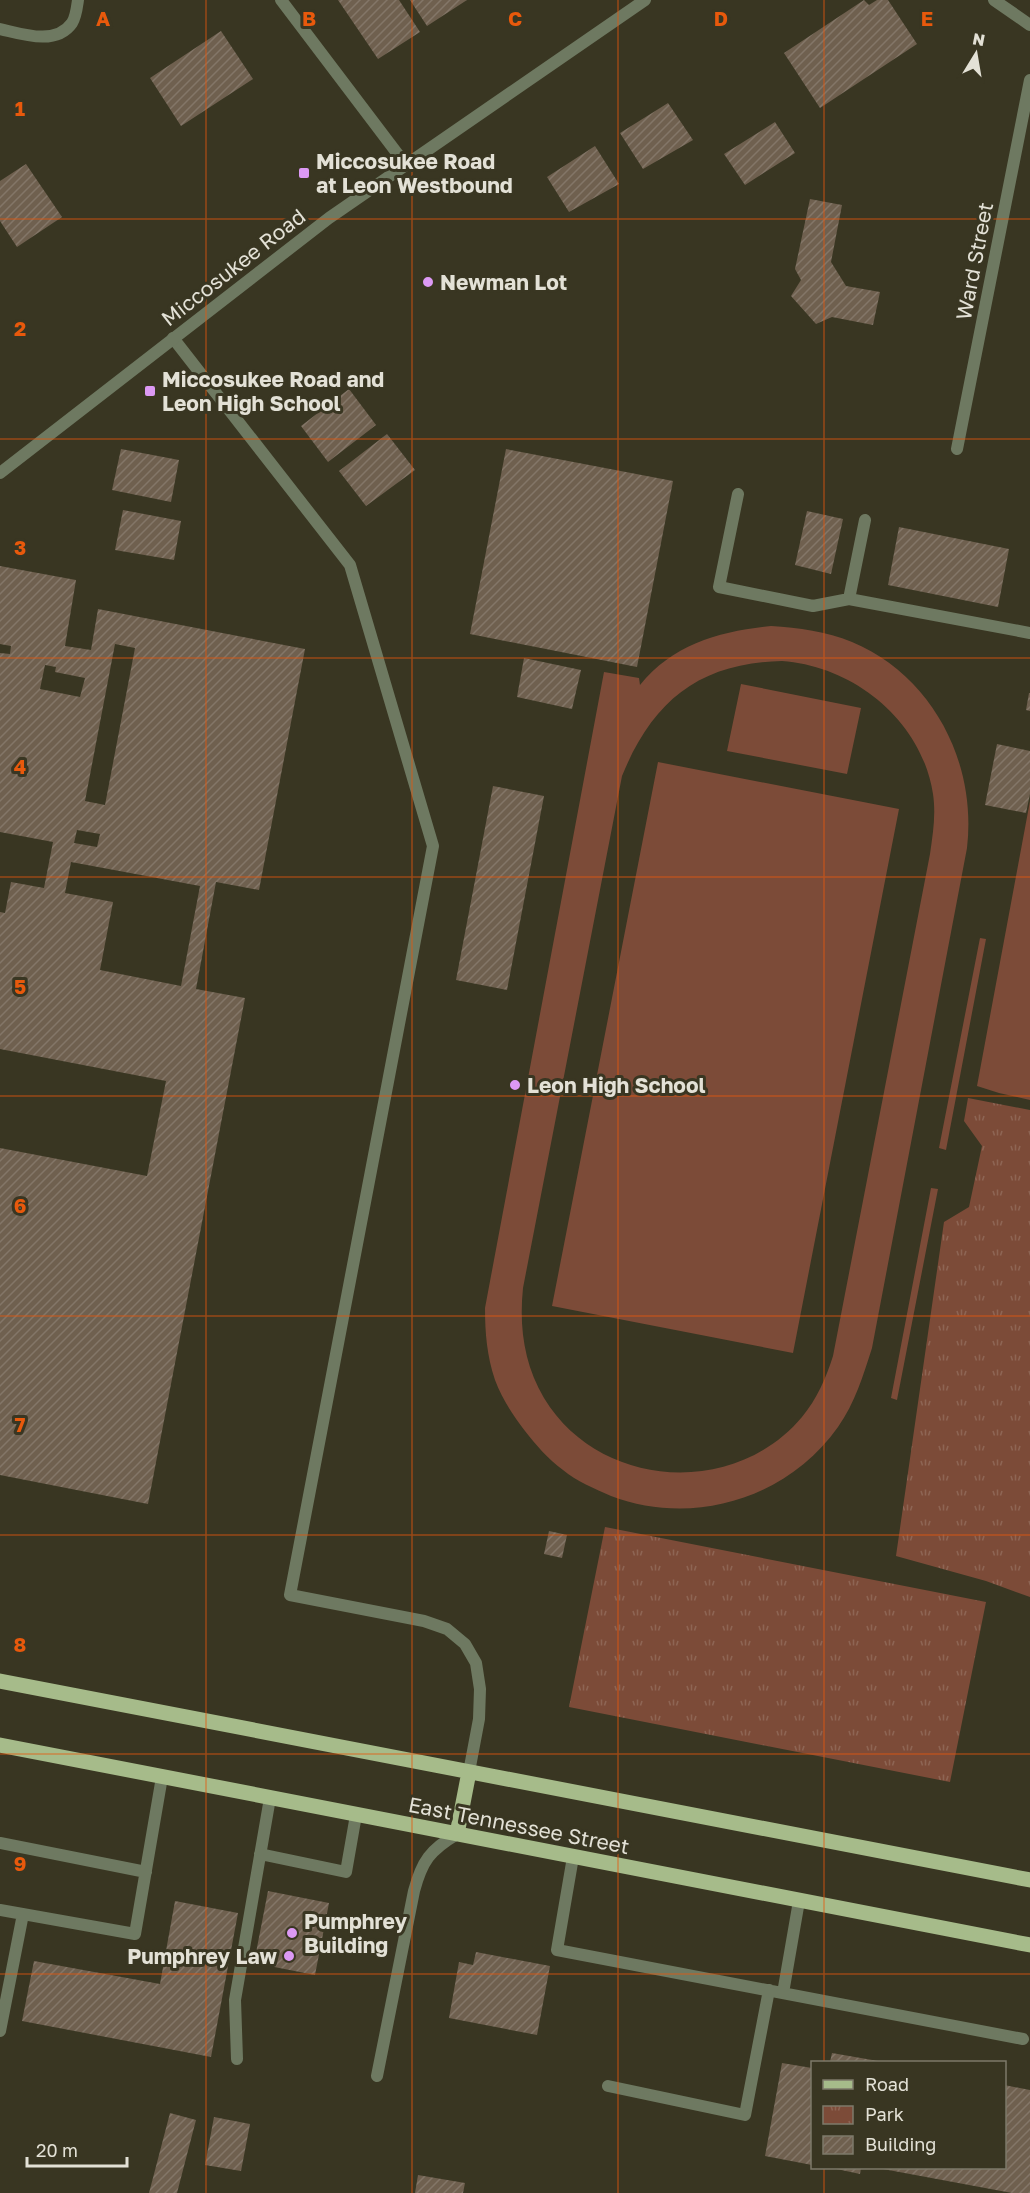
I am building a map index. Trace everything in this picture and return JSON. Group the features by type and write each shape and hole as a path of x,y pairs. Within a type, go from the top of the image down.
{"main road":[{"name":"East Tennessee Street","path":"0,1681 1030,1880"},
{"name":"East Tennessee Street","path":"0,1745 1030,1945"},
{"path":"457,1834 469,1772"}],"street":[{"path":"0,29 38,37 57,35 74,21 78,0"},
{"path":"280,0 406,165"},
{"name":"Miccosukee Road","path":"0,473 329,218 645,0"},
{"path":"994,0 1009,4 1030,25"},
{"name":"Ward Street","path":"957,449 1030,80"},
{"path":"173,338 350,565 433,846 290,1595 430,1623 447,1629 465,1644 476,1664 480,1689 479,1719 469,1772"},
{"path":"738,494 719,587 813,606 849,599 1030,633"},
{"path":"849,599 865,520"},
{"path":"0,1910 135,1934 162,1777"},
{"path":"237,2059 235,2000 270,1798"},
{"path":"260,1854 346,1872 356,1815"},
{"path":"377,2076 414,1891 421,1869 433,1851 457,1834"},
{"path":"0,1843 146,1872"},
{"path":"573,1857 557,1950 1023,2039"},
{"path":"783,1993 799,1901"},
{"path":"0,2031 23,1914"},
{"path":"608,2086 745,2115 769,1990"}],"green space":[{"path":"771,626 792,628 842,638 881,657 906,677 927,700 944,726 956,754 965,785 968,816 967,848 872,1348 854,1399 838,1427 817,1452 793,1473 765,1489 736,1500 705,1507 674,1508 642,1505 611,1496 574,1478 542,1452 525,1431 512,1413 495,1380 487,1344 485,1308 604,672 639,678 640,685 667,659 683,650 716,636","holes":["782,661 809,665 859,686 899,721 915,743 926,768 933,794 934,809 930,854 833,1356 820,1388 802,1417 774,1443 741,1461 705,1471 668,1472 632,1465 598,1451 568,1428 544,1398 532,1372 524,1345 522,1317 523,1288 622,776 634,749 649,726 683,691 704,678 727,669 753,663"]},
{"path":"741,684 861,708 847,774 727,751"},
{"path":"658,762 899,809 793,1353 552,1306"},
{"path":"1030,801 1030,1100 977,1086"},
{"path":"980,938 986,939 946,1150 939,1148"},
{"path":"968,1098 1030,1110 1030,1597 986,1581 896,1556 944,1222 969,1207 982,1146 964,1121"},
{"path":"931,1188 938,1189 897,1400 891,1398"},
{"path":"605,1527 986,1602 950,1782 569,1707"}],"building":[{"path":"338,0 399,0 420,32 378,59"},
{"path":"410,0 467,0 427,26"},
{"path":"864,0 869,5 877,0 888,0 917,44 820,108 784,53"},
{"path":"221,31 253,79 181,126 150,78"},
{"path":"668,103 693,140 643,169 620,133"},
{"path":"775,122 795,153 745,185 724,154"},
{"path":"595,146 619,184 569,212 547,177"},
{"path":"26,164 62,217 17,247 0,221 0,181"},
{"path":"810,199 842,205 831,262 846,286 880,292 873,325 832,317 816,324 791,296 801,280 795,269"},
{"path":"349,389 376,425 328,462 301,426"},
{"path":"387,434 415,470 366,506 339,471"},
{"path":"121,449 179,460 171,502 112,490"},
{"path":"506,449 673,481 637,667 470,634"},
{"path":"123,510 181,521 174,560 115,550"},
{"path":"807,511 843,519 831,574 795,565"},
{"path":"899,527 1009,549 998,607 888,585"},
{"path":"0,566 76,580 65,646 91,650 98,609 305,649 259,890 216,882 196,989 245,998 148,1504 0,1475 0,1148 147,1176 166,1081 0,1049 0,912 5,913 11,882 44,888 53,842 0,832 0,653 10,654 11,646 0,644","holes":["115,644 135,648 105,805 85,801","45,665 56,667 55,672 85,678 80,697 40,689","77,830 100,834 97,847 74,843","71,862 200,886 181,986 100,970 113,902 65,893"]},
{"path":"524,658 581,670 572,709 517,697"},
{"path":"1030,693 1030,711 1026,710"},
{"path":"997,744 1030,751 1030,794 1026,813 985,805"},
{"path":"493,786 544,796 507,990 456,980"},
{"path":"549,1531 567,1535 562,1558 544,1554"},
{"name":"Pumphrey Building","path":"268,1891 329,1903 315,1975 254,1963"},
{"path":"175,1901 238,1913 211,2057 22,2021 34,1961 160,1984"},
{"path":"476,1952 550,1966 537,2035 449,2018 459,1962 473,1965"},
{"path":"832,2053 878,2061 830,2061"},
{"path":"782,2063 811,2068 811,2165 765,2156"},
{"path":"1006,2085 1030,2090 1030,2193 1012,2193 883,2169 1006,2169"},
{"path":"170,2113 196,2120 177,2193 149,2193"},
{"path":"214,2117 250,2124 241,2171 205,2165"},
{"path":"837,2169 861,2169 860,2174"},
{"path":"418,2175 465,2183 463,2193 415,2193"}],"place":[{"name":"Miccosukee Road at Leon Westbound","path":"304,173"},
{"name":"Newman Lot","path":"428,282"},
{"name":"Miccosukee Road and Leon High School","path":"150,391"},
{"name":"Leon High School","path":"515,1085"},
{"name":"Pumphrey Building","path":"292,1933"},
{"name":"Pumphrey Law","path":"289,1956"}]}
